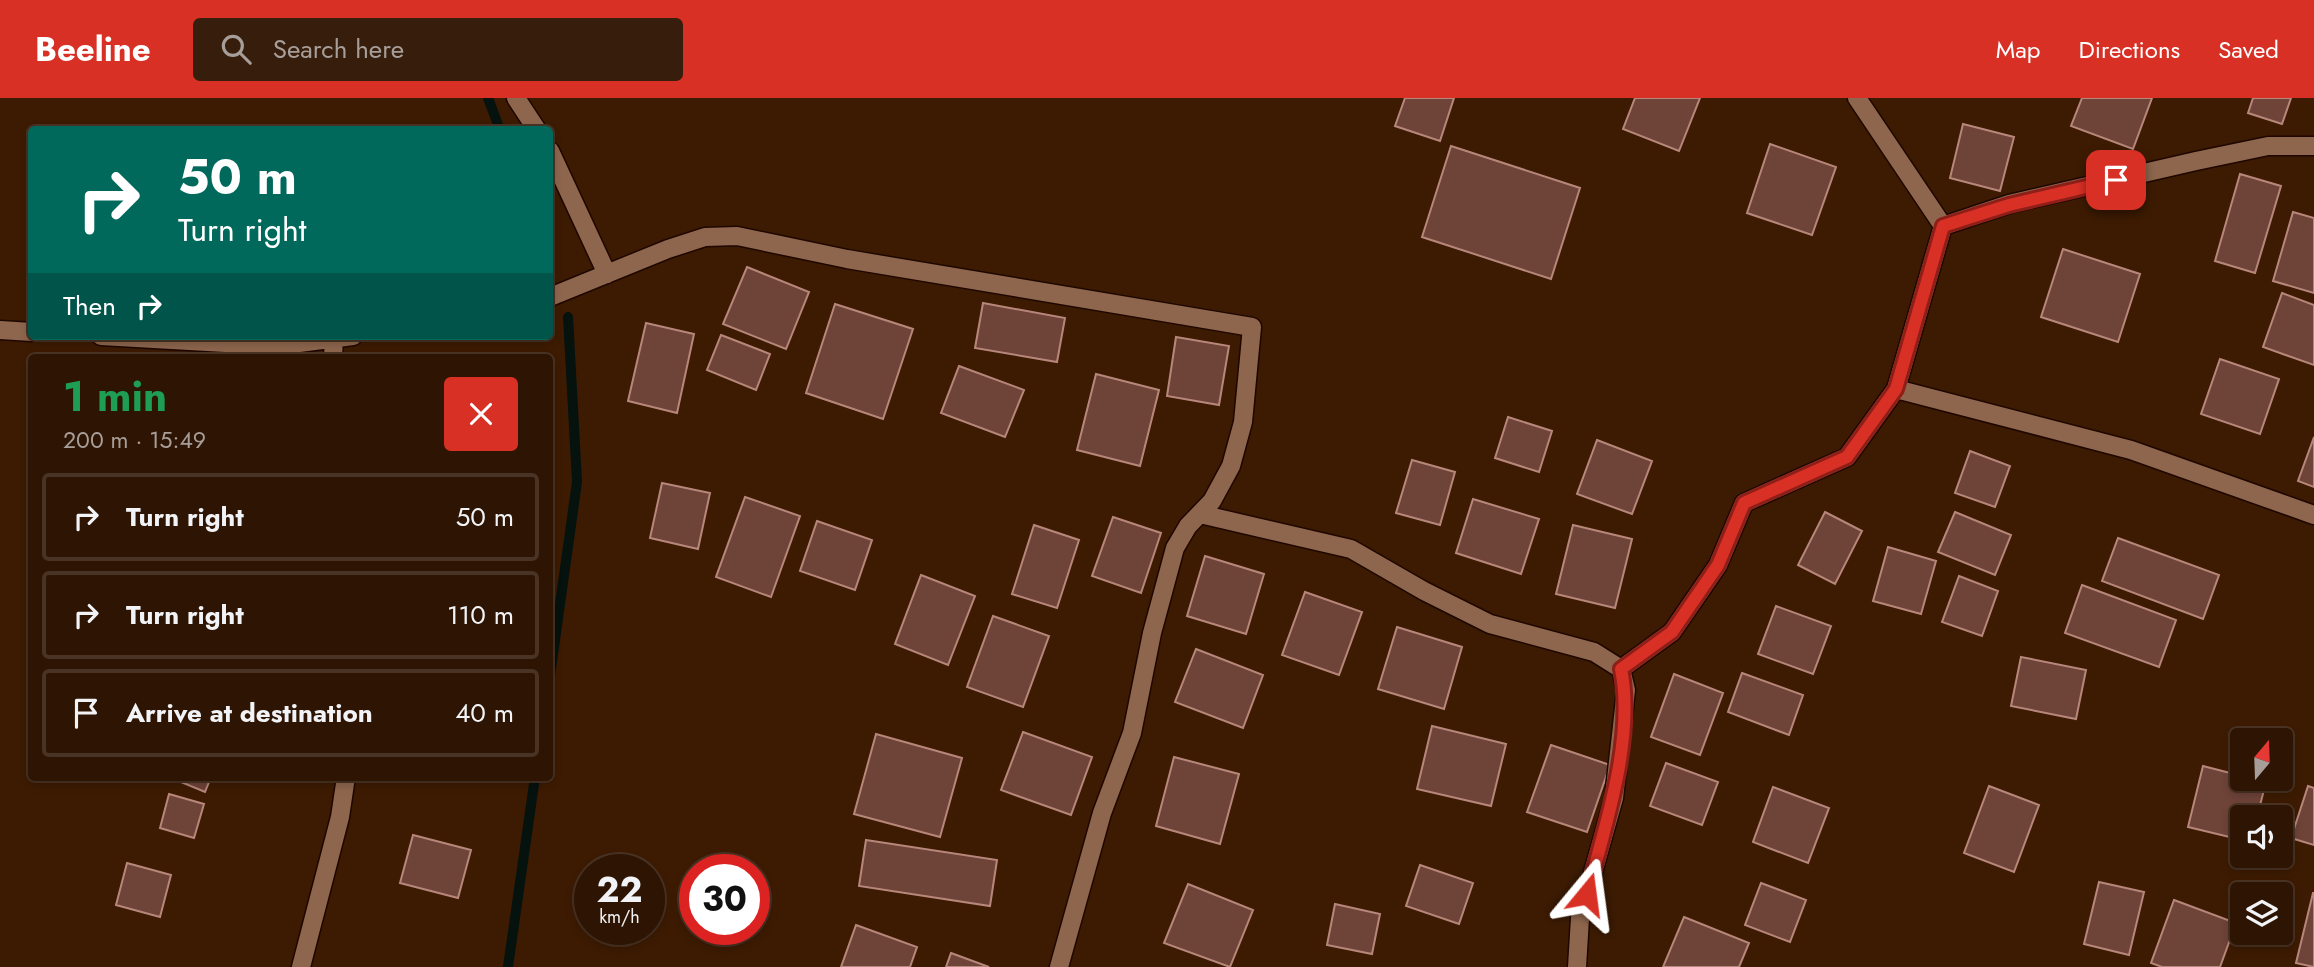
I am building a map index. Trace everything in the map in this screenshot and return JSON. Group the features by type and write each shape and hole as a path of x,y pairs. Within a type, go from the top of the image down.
{"street":[{"path":"516,98 534,126"},
{"path":"1621,669 1672,632 1718,565 1744,503 1847,457 1896,389 1943,226 1857,98"},
{"path":"1943,226 2009,205 2196,161 2268,146 2314,146"},
{"path":"553,157 607,274"},
{"path":"553,296 705,237 737,236 847,259 1252,327 1243,422 1231,466 1212,501 1188,526 1175,548 1153,633 1132,733 1102,813 1059,967"},
{"path":"0,330 28,332"},
{"path":"171,340 276,346 320,340"},
{"path":"1896,389 2131,450 2314,516"},
{"path":"1200,514 1351,549 1424,591 1490,624 1594,652 1621,669 1626,690 1614,798 1580,918 1577,967"},
{"path":"301,967 340,817 345,781"}],"building":[{"path":"1405,98 1454,98 1440,141 1395,126"},
{"path":"1635,98 1700,98 1679,151 1623,129"},
{"path":"2082,98 2152,98 2133,149 2071,126"},
{"path":"2253,98 2291,98 2282,124 2248,113"},
{"path":"1963,124 2014,137 2000,191 1950,178"},
{"path":"1770,144 1836,167 1812,235 1747,213"},
{"path":"1451,146 1580,188 1551,279 1422,237"},
{"path":"2240,174 2281,186 2255,273 2215,261"},
{"path":"2293,212 2314,218 2314,293 2273,281"},
{"path":"2063,249 2140,274 2118,342 2041,317"},
{"path":"747,267 809,292 786,349 723,324"},
{"path":"2282,293 2314,305 2314,365 2263,347"},
{"path":"983,303 1065,318 1057,362 975,348"},
{"path":"835,304 913,329 883,419 806,393"},
{"path":"646,323 694,334 677,413 628,401"},
{"path":"721,335 770,354 756,390 707,370"},
{"path":"1176,337 1229,346 1219,405 1167,396"},
{"path":"2220,359 2279,379 2260,434 2201,414"},
{"path":"959,366 1024,390 1005,437 941,413"},
{"path":"1096,374 1159,390 1140,466 1077,450"},
{"path":"1508,417 1552,431 1539,472 1495,458"},
{"path":"2314,437 2314,487 2298,481"},
{"path":"1597,440 1652,461 1632,514 1577,494"},
{"path":"1970,451 2010,466 1995,507 1955,493"},
{"path":"1412,460 1455,472 1440,525 1396,513"},
{"path":"662,483 710,493 698,549 650,538"},
{"path":"745,497 800,516 771,597 716,577"},
{"path":"1473,499 1539,519 1521,574 1456,553"},
{"path":"1825,512 1862,531 1835,584 1798,565"},
{"path":"1955,512 2011,535 1995,575 1938,552"},
{"path":"1113,517 1161,533 1141,593 1092,576"},
{"path":"817,521 872,540 855,590 800,571"},
{"path":"1034,525 1079,540 1057,608 1012,594"},
{"path":"1573,525 1632,539 1615,608 1556,594"},
{"path":"2118,538 2219,575 2203,619 2102,581"},
{"path":"1888,547 1936,561 1921,614 1873,601"},
{"path":"1205,556 1264,574 1246,634 1187,616"},
{"path":"921,575 975,596 948,665 895,644"},
{"path":"1959,576 1998,591 1982,636 1942,622"},
{"path":"2082,585 2176,620 2159,667 2065,633"},
{"path":"1305,592 1362,612 1339,675 1282,655"},
{"path":"1776,606 1831,626 1813,674 1758,654"},
{"path":"993,616 1049,636 1023,707 967,687"},
{"path":"1397,627 1462,647 1444,709 1378,689"},
{"path":"1196,649 1263,675 1243,728 1175,702"},
{"path":"2021,657 2086,670 2076,719 2011,706"},
{"path":"1742,673 1803,695 1789,735 1728,712"},
{"path":"1674,674 1723,693 1700,755 1651,737"},
{"path":"1432,726 1506,744 1491,806 1417,789"},
{"path":"1023,732 1092,757 1071,815 1001,790"},
{"path":"876,734 962,758 940,837 854,814"},
{"path":"1551,745 1610,765 1587,832 1527,812"},
{"path":"1174,757 1239,774 1220,844 1156,826"},
{"path":"1666,763 1718,782 1702,825 1650,806"},
{"path":"2203,766 2230,773 2230,791 2264,791 2260,805 2230,805 2230,837 2188,827"},
{"path":"179,781 209,781 205,792"},
{"path":"1989,786 2039,805 2014,872 1964,853"},
{"path":"2308,786 2314,788 2314,845 2293,839"},
{"path":"1773,787 1829,808 1808,863 1753,842"},
{"path":"169,794 204,804 194,838 160,828"},
{"path":"413,835 471,850 458,898 400,883"},
{"path":"866,840 997,860 990,906 859,886"},
{"path":"127,863 171,875 160,917 116,905"},
{"path":"1420,865 1473,883 1459,924 1406,906"},
{"path":"2099,882 2144,892 2129,955 2084,944"},
{"path":"1761,883 1806,900 1790,942 1745,925"},
{"path":"1188,884 1253,910 1230,967 1164,943"},
{"path":"2314,893 2314,967 2296,963"},
{"path":"2174,900 2230,921 2230,940 2220,967 2162,967 2151,963"},
{"path":"1335,904 1380,914 1372,954 1327,945"},
{"path":"1684,917 1749,943 1739,967 1663,967"},
{"path":"856,925 917,947 910,967 841,967"},
{"path":"951,953 989,967 946,967"}],"waterway":[{"path":"488,98 498,126"},
{"path":"553,654 577,482 568,317"},
{"path":"508,967 534,781"}],"route":[{"path":"1587,894 1614,798 1626,690 1621,669 1672,632 1718,565 1744,503 1847,457 1872,424 1896,389 1943,226 2009,205 2116,180"}]}
